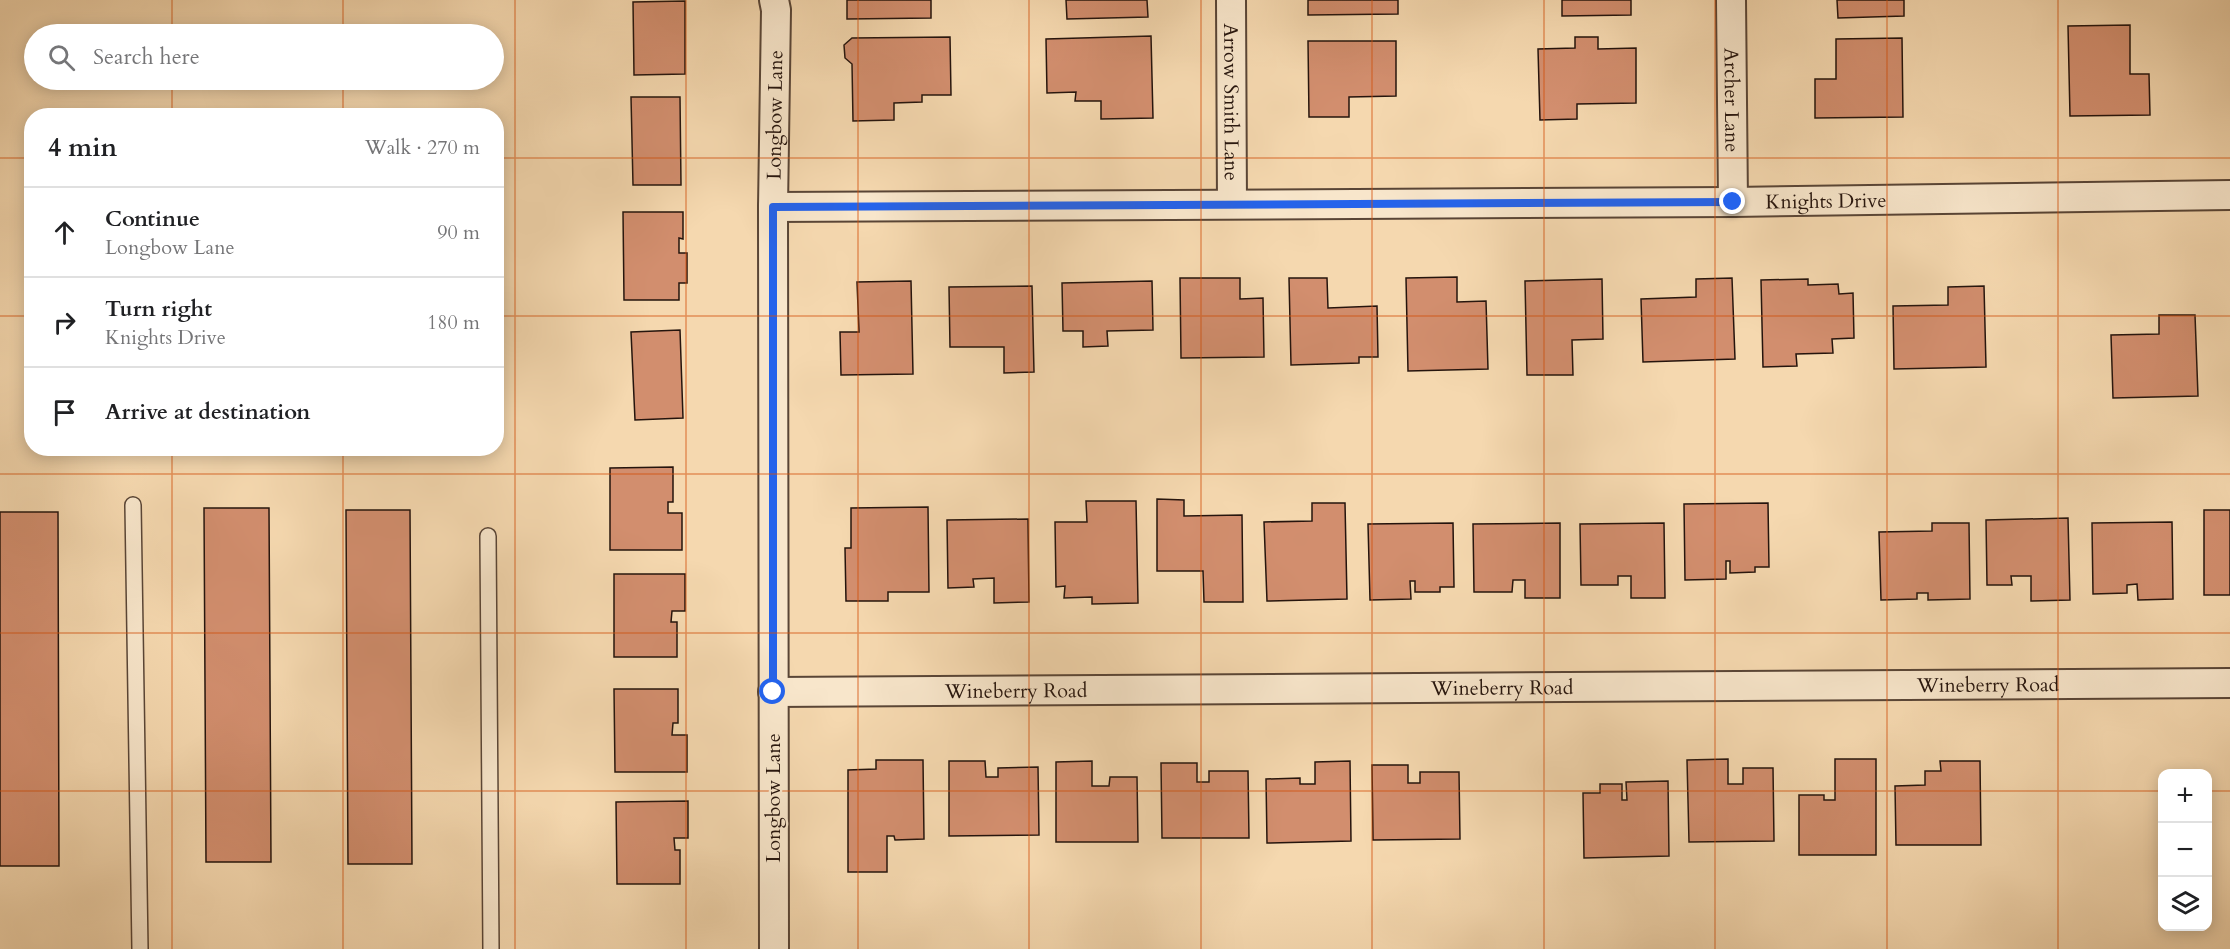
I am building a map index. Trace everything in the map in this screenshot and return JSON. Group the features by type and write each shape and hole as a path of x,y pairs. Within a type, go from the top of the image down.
{"street":[{"name":"Longbow Lane","path":"774,0 776,10 773,207 774,949"},
{"name":"Arrow Smith Lane","path":"1231,0 1232,204"},
{"name":"Archer Lane","path":"1731,0 1733,202"},
{"name":"Knights Drive","path":"773,207 1733,202 2230,195"},
{"name":"Wineberry Road","path":"773,692 2230,683"}],"lane":[{"path":"133,505 140,949"},
{"path":"488,536 491,949"}],"building":[{"path":"847,0 931,0 931,18 847,19"},
{"path":"1066,0 1147,0 1148,17 1067,19"},
{"path":"1308,0 1398,0 1398,14 1308,15"},
{"path":"1562,0 1631,0 1631,15 1562,16"},
{"path":"1837,0 1904,0 1904,16 1838,18"},
{"path":"685,1 685,74 634,75 633,2"},
{"path":"2130,25 2130,74 2149,74 2150,115 2070,116 2068,26"},
{"path":"1151,36 1153,118 1101,119 1101,101 1075,101 1076,92 1047,93 1046,39"},
{"path":"950,37 951,95 922,95 922,102 894,103 894,120 853,121 852,64 845,58 844,45 852,38"},
{"path":"1575,37 1598,37 1598,49 1636,48 1636,103 1577,104 1577,119 1540,120 1538,49 1575,48"},
{"path":"1902,38 1903,117 1815,118 1815,79 1836,79 1836,39"},
{"path":"1308,41 1396,41 1396,96 1349,97 1349,117 1309,117"},
{"path":"631,97 680,97 681,185 633,185"},
{"path":"623,212 683,212 683,239 679,238 679,253 687,253 687,283 679,283 679,300 624,300"},
{"path":"1457,277 1457,302 1486,301 1488,369 1408,371 1406,278"},
{"path":"1180,278 1240,278 1240,299 1263,298 1264,357 1181,358"},
{"path":"1289,278 1327,278 1328,308 1377,306 1378,357 1359,357 1359,363 1291,365"},
{"path":"1732,278 1735,359 1643,362 1641,299 1696,297 1696,279"},
{"path":"1602,279 1603,339 1572,340 1573,375 1527,375 1525,281"},
{"path":"1808,279 1808,285 1838,284 1839,294 1853,293 1854,338 1832,339 1833,353 1796,354 1797,366 1763,367 1761,280"},
{"path":"911,281 913,374 841,375 840,332 859,332 857,282"},
{"path":"1152,281 1153,330 1107,331 1108,346 1083,347 1083,331 1063,331 1062,283"},
{"path":"1032,286 1034,372 1004,373 1004,347 950,347 949,287"},
{"path":"1984,286 1986,367 1894,369 1893,306 1948,305 1948,287"},
{"path":"2159,315 2195,315 2198,396 2113,398 2111,335 2159,334"},
{"path":"680,330 683,418 635,420 631,332"},
{"path":"673,467 673,502 668,502 668,513 682,513 682,550 610,550 610,468"},
{"path":"1157,499 1184,500 1184,516 1242,515 1243,602 1204,602 1203,571 1157,571"},
{"path":"1086,501 1136,501 1138,603 1092,604 1092,597 1064,598 1065,586 1056,587 1055,522 1087,522"},
{"path":"1312,503 1345,503 1347,599 1267,601 1264,522 1312,521"},
{"path":"1768,503 1769,567 1755,567 1755,572 1730,573 1730,561 1726,561 1726,579 1685,580 1684,504"},
{"path":"928,507 929,592 888,592 888,601 846,601 845,548 851,548 851,508"},
{"path":"204,508 269,508 271,862 206,862"},
{"path":"346,510 410,510 412,864 348,864"},
{"path":"2204,510 2230,510 2230,595 2204,595"},
{"path":"0,512 58,512 59,866 0,866"},
{"path":"2068,518 2070,600 2031,601 2031,576 2011,576 2012,585 1987,585 1986,520"},
{"path":"1028,519 1029,602 994,603 994,578 973,579 974,587 948,588 947,520"},
{"path":"2172,522 2173,599 2138,600 2137,584 2127,585 2127,593 2093,594 2092,523"},
{"path":"1453,523 1454,587 1440,587 1440,592 1415,592 1415,581 1410,581 1411,599 1370,600 1368,524"},
{"path":"1560,523 1560,598 1525,598 1525,580 1513,580 1512,592 1474,592 1473,524"},
{"path":"1664,523 1665,598 1631,598 1631,576 1618,576 1618,585 1581,585 1580,524"},
{"path":"1932,523 1969,523 1970,599 1928,600 1928,593 1917,593 1917,599 1881,600 1879,532 1932,531"},
{"path":"614,574 685,574 685,611 672,611 671,622 677,622 677,657 614,657"},
{"path":"614,689 678,689 678,723 673,723 672,735 687,735 687,772 615,772"},
{"path":"1728,759 1728,784 1743,784 1743,768 1773,768 1774,841 1689,842 1687,760"},
{"path":"1835,759 1876,759 1876,855 1799,855 1799,795 1824,795 1824,800 1835,800"},
{"path":"876,760 923,760 924,839 895,840 894,836 887,836 887,872 848,872 848,770 876,769"},
{"path":"949,761 985,761 986,777 998,777 998,768 1038,767 1039,835 949,836"},
{"path":"1092,761 1092,786 1109,786 1110,777 1137,777 1138,842 1056,842 1056,762"},
{"path":"1350,761 1351,841 1267,843 1266,779 1300,778 1300,784 1315,784 1315,762"},
{"path":"1940,761 1980,761 1981,845 1896,845 1895,786 1925,785 1925,771 1941,771"},
{"path":"1161,763 1197,763 1197,782 1209,782 1209,771 1248,771 1249,838 1162,838"},
{"path":"1372,765 1408,765 1408,783 1420,783 1420,772 1459,772 1460,839 1373,840"},
{"path":"1668,781 1669,856 1584,858 1583,793 1600,793 1600,784 1622,784 1622,800 1627,800 1626,782"},
{"path":"688,801 688,838 674,838 675,850 680,850 680,884 617,884 616,802"}],"route":[{"path":"773,692 773,207 1733,202"}]}
